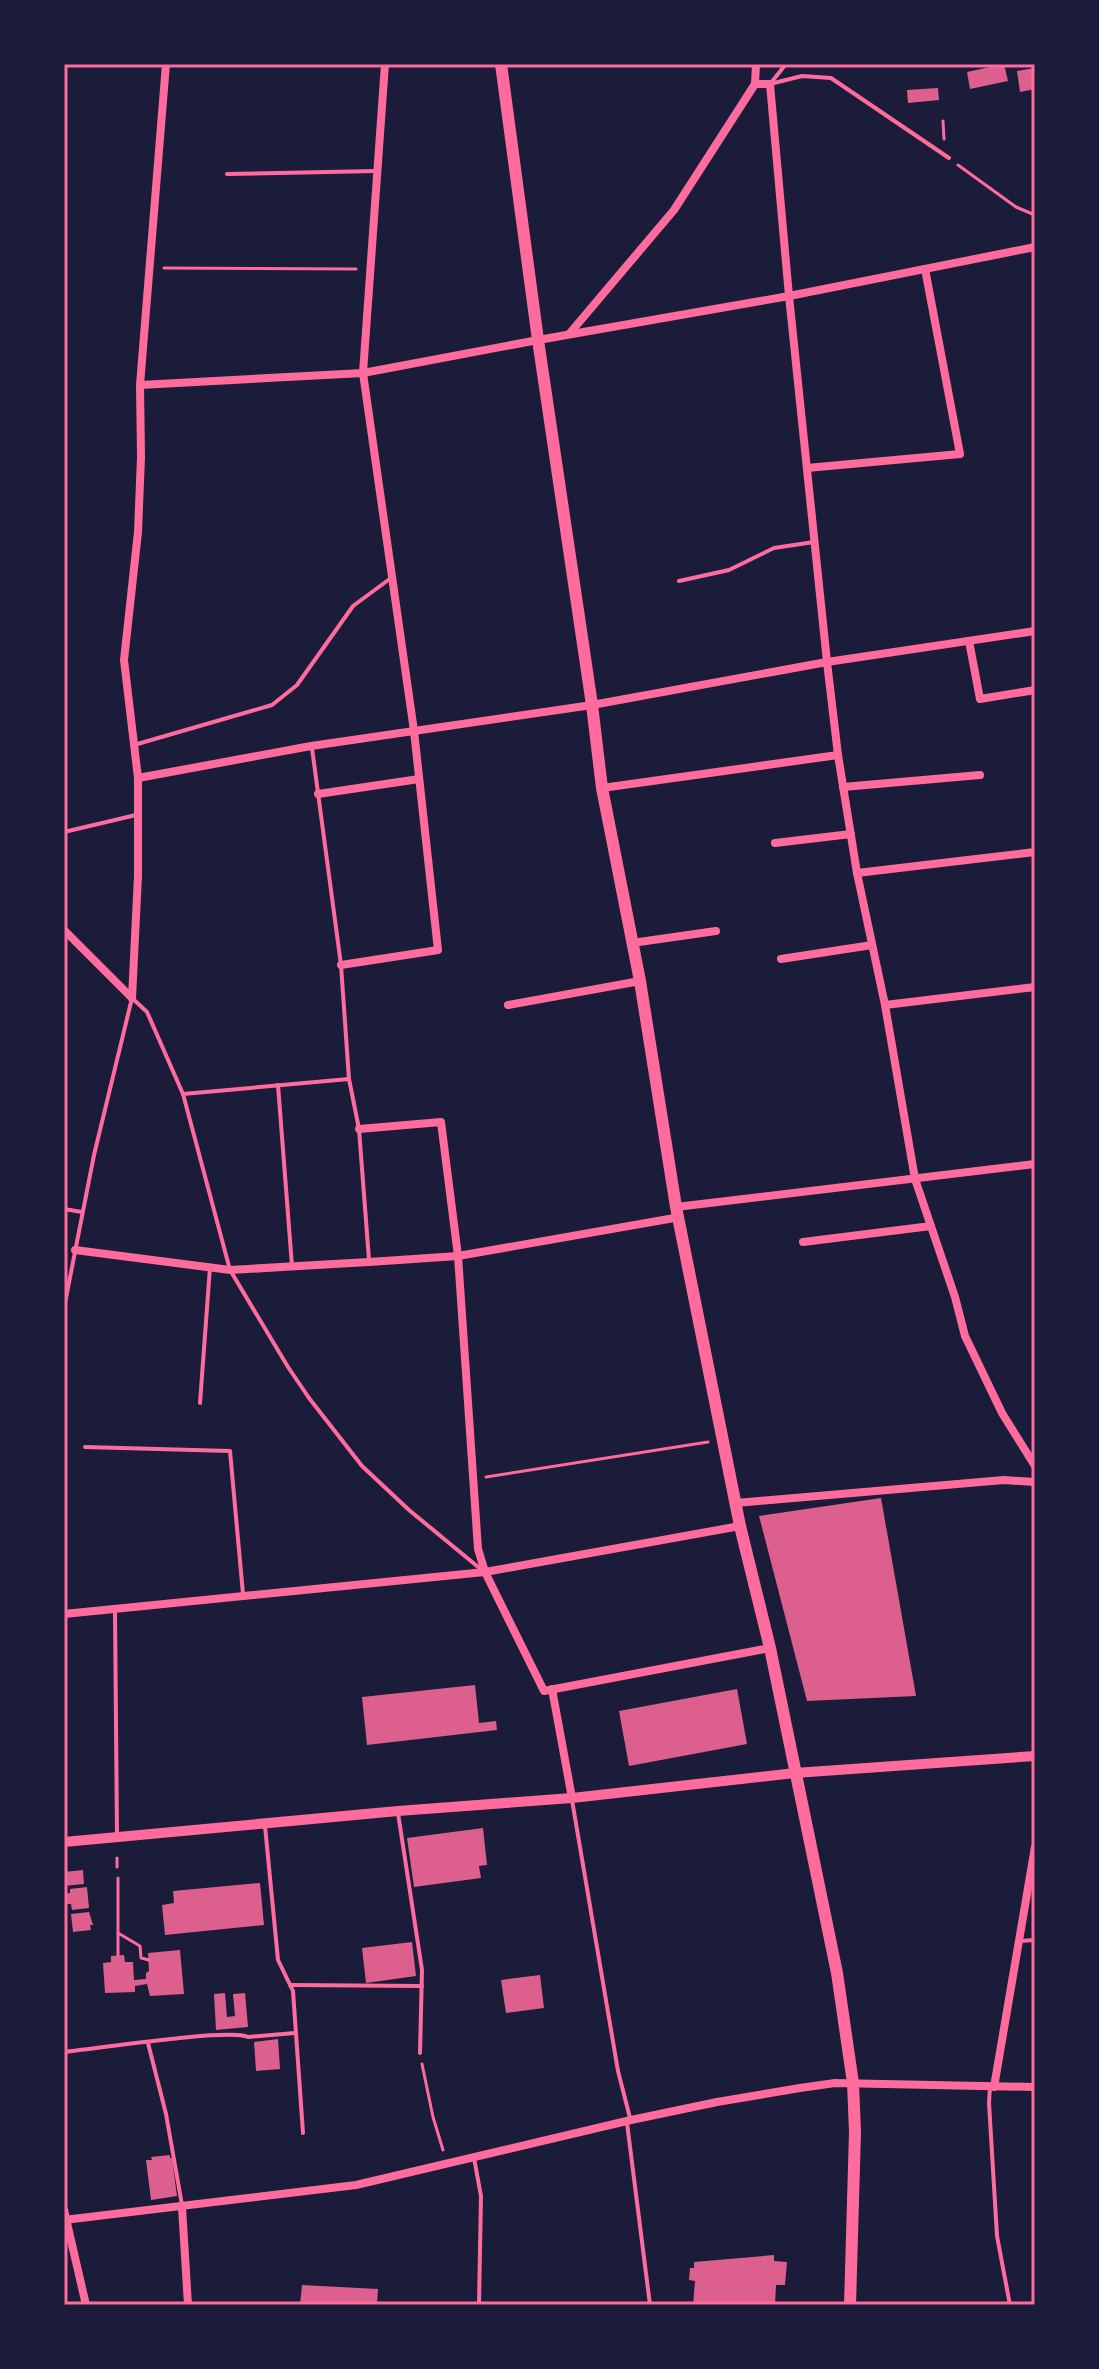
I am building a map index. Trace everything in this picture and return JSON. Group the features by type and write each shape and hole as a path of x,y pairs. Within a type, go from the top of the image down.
{"main road":[{"path":"501,64 602,788 640,981 678,1212 740,1526 770,1648 837,1973 853,2083 855,2132 850,2305"}],"street":[{"path":"132,998 138,876 138,778 124,660 138,532 140,385 166,64"},
{"path":"341,965 438,950 414,731 363,373 385,64"},
{"path":"569,335 674,210 755,84 756,64"},
{"path":"755,84 770,84 789,296 838,755 915,1179 965,1336 1002,1413 1035,1466"},
{"path":"140,385 363,373 789,296 1035,247"},
{"path":"807,468 960,454 925,269"},
{"path":"138,778 311,746 592,705 827,662 1035,631"},
{"path":"969,641 980,699 1035,690"},
{"path":"602,788 838,755"},
{"path":"843,787 980,775"},
{"path":"318,794 419,779"},
{"path":"775,843 851,834"},
{"path":"857,873 1035,852"},
{"path":"64,930 132,998"},
{"path":"632,943 716,931"},
{"path":"781,959 872,945"},
{"path":"508,1005 640,981"},
{"path":"885,1005 1035,987"},
{"path":"359,1129 441,1122 458,1256 478,1549 485,1572 544,1691 770,1648"},
{"path":"75,1250 230,1270 458,1256 678,1212 1035,1164"},
{"path":"803,1242 931,1226"},
{"path":"736,1503 1004,1480 1035,1482"},
{"path":"64,1614 485,1572 740,1526"},
{"path":"552,1689 572,1798"},
{"path":"64,1842 572,1798 795,1773 1035,1756"},
{"path":"992,2087 1035,1847"},
{"path":"86,2305 65,2217 182,2207 356,2185 629,2120 764,2093 831,2084 1035,2087"},
{"path":"182,2207 188,2305"}],"lane":[{"path":"770,84 786,64"},
{"path":"770,84 802,76 831,78 949,158"},
{"path":"227,174 378,171"},
{"path":"679,581 729,570 774,548 814,542"},
{"path":"134,745 272,705 297,685 353,606 393,577"},
{"path":"311,746 341,965 349,1079 359,1129 369,1262"},
{"path":"64,832 138,815"},
{"path":"64,1308 94,1155 132,998 147,1012 183,1094 230,1270 288,1367 362,1466 409,1510 485,1572"},
{"path":"183,1094 349,1079"},
{"path":"278,1085 292,1266"},
{"path":"64,1209 82,1212"},
{"path":"200,1403 210,1267"},
{"path":"85,1447 230,1451 243,1596"},
{"path":"115,1609 117,1837"},
{"path":"572,1798 629,2120 650,2305"},
{"path":"398,1811 422,1970 420,2053"},
{"path":"264,1823 278,1960 293,1991 303,2133"},
{"path":"1019,1941 1035,1940"},
{"path":"290,1985 422,1986"},
{"path":"64,2052 212,2036 295,2033"},
{"path":"148,2043 166,2114 182,2207"},
{"path":"992,2087 989,2113 997,2236 1010,2305"},
{"path":"474,2158 481,2196 479,2305"}],"path":[{"path":"943,121 949,158 1016,207 1035,215"},
{"path":"149,268 372,269"},
{"path":"475,1479 723,1440"},
{"path":"117,1858 117,1867"},
{"path":"118,1878 118,1955"},
{"path":"118,1933 140,1946 141,1958 149,1960"},
{"path":"420,2053 447,2165"}],"building":[{"path":"1004,64 1008,81 970,89 967,72"},
{"path":"1035,68 1035,89 1020,92 1017,71"},
{"path":"938,88 939,100 908,103 907,90"},
{"path":"881,1498 916,1696 807,1701 759,1516"},
{"path":"475,1685 479,1723 496,1721 497,1730 367,1745 362,1697"},
{"path":"737,1689 747,1744 629,1766 619,1711"},
{"path":"483,1828 487,1865 479,1866 481,1878 414,1887 407,1838"},
{"path":"83,1870 84,1884 64,1886 64,1872"},
{"path":"260,1883 264,1925 165,1935 162,1905 174,1903 173,1891"},
{"path":"87,1887 89,1908 72,1910 71,1904 64,1904 64,1894 70,1893 70,1889"},
{"path":"89,1912 93,1925 90,1925 91,1930 73,1932 71,1914"},
{"path":"412,1942 416,1976 366,1983 362,1948"},
{"path":"180,1950 184,1994 150,1996 147,1984 135,1986 135,1992 105,1993 103,1963 111,1962 111,1956 124,1955 125,1962 133,1962 134,1980 146,1979 148,1953"},
{"path":"540,1975 544,2008 506,2013 501,1980"},
{"path":"225,1993 227,2017 235,2016 233,1994 245,1993 248,2027 216,2030 214,1994"},
{"path":"278,2039 280,2069 256,2071 254,2042"},
{"path":"170,2155 177,2196 151,2200 146,2160"},
{"path":"774,2255 774,2261 787,2262 785,2285 776,2285 775,2305 693,2305 695,2281 689,2280 694,2262"},
{"path":"302,2285 378,2289 377,2305 300,2305"}]}
